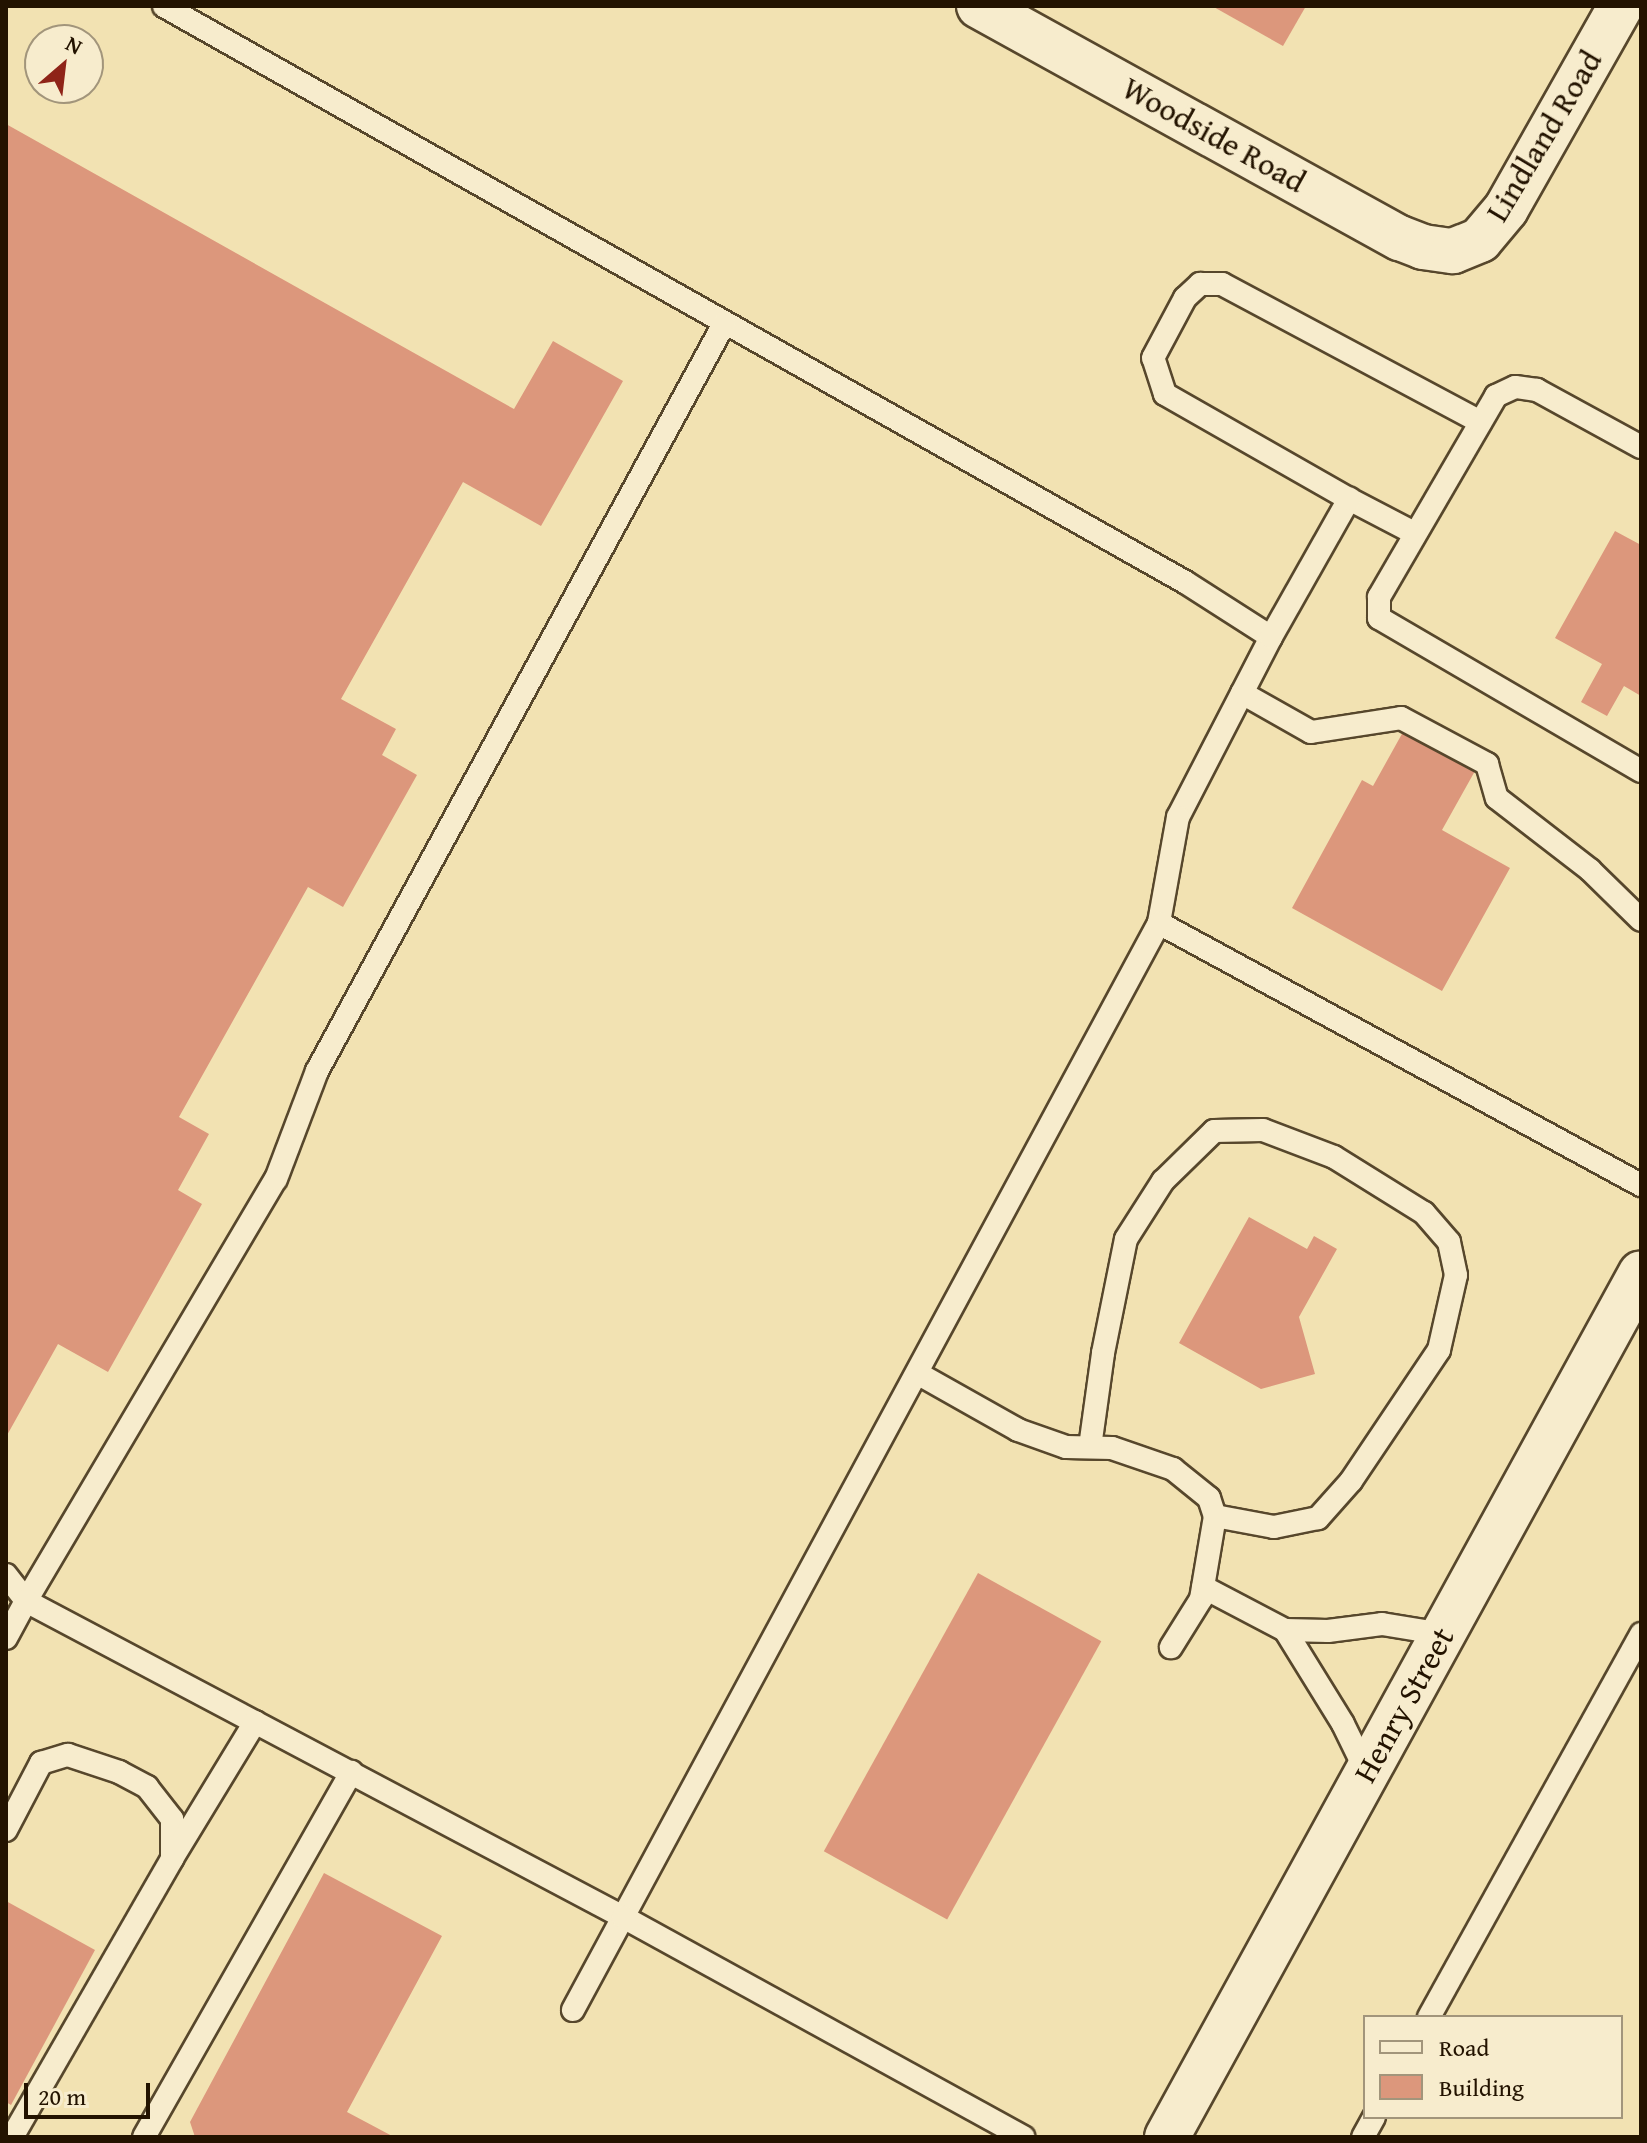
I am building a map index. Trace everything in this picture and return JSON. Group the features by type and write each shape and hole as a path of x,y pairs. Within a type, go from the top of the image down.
{"main road":[{"name":"Woodside Road","path":"979,6 1400,238 1423,247 1453,251"},
{"name":"Lindland Road","path":"1453,251 1480,240 1506,209 1621,6"},
{"name":"Henry Street","path":"1167,2137 1641,1273"}],"lane":[{"path":"164,6 1185,582 1271,637"},
{"path":"1414,533 1165,394 1153,358 1185,298 1200,284 1222,284 1480,422"},
{"path":"6,1638 276,1179 317,1071 724,324"},
{"path":"1641,447 1537,390 1515,387 1496,396 1379,597 1379,618 1641,771"},
{"path":"573,2010 1159,923 1178,817 1271,637 1349,499"},
{"path":"1242,693 1311,732 1401,718 1487,764 1497,798 1590,870 1641,920"},
{"path":"1159,923 1641,1185"},
{"path":"1090,1447 1103,1353 1126,1239 1163,1181 1214,1131 1263,1130 1334,1157 1424,1213 1449,1242 1456,1275 1439,1350 1351,1481 1318,1518 1274,1527 1215,1516"},
{"path":"917,1373 1018,1430 1066,1447 1112,1448 1173,1469 1209,1498 1215,1516 1201,1599 1171,1647"},
{"path":"6,1575 26,1601 623,1917 1023,2137"},
{"path":"1203,1587 1285,1630 1328,1631 1382,1624 1443,1634"},
{"path":"1285,1630 1343,1724 1367,1773"},
{"path":"1430,2015 1641,1634"},
{"path":"12,2137 255,1722"},
{"path":"6,1830 41,1763 68,1755 119,1772 147,1787 172,1819 172,1859"},
{"path":"144,2137 351,1772"},
{"path":"1363,2137 1373,2119"}],"building":[{"path":"1212,6 1306,6 1283,46"},
{"path":"6,124 514,409 553,341 623,381 541,526 463,482 341,699 396,729 382,755 417,775 343,907 308,887 179,1117 209,1134 178,1190 202,1204 108,1372 58,1344 6,1437"},
{"path":"1615,531 1641,545 1641,696 1624,686 1607,716 1581,702 1602,664 1555,638"},
{"path":"1408,723 1480,762 1442,830 1510,868 1442,991 1292,908 1362,780 1373,786"},
{"path":"1249,1217 1307,1249 1314,1236 1337,1249 1299,1317 1315,1374 1261,1389 1179,1343"},
{"path":"978,1573 1101,1641 947,1919 824,1851"},
{"path":"324,1873 442,1936 347,2112 394,2137 195,2137 190,2122"},
{"path":"6,1901 95,1950 11,2105 6,2102"}]}
